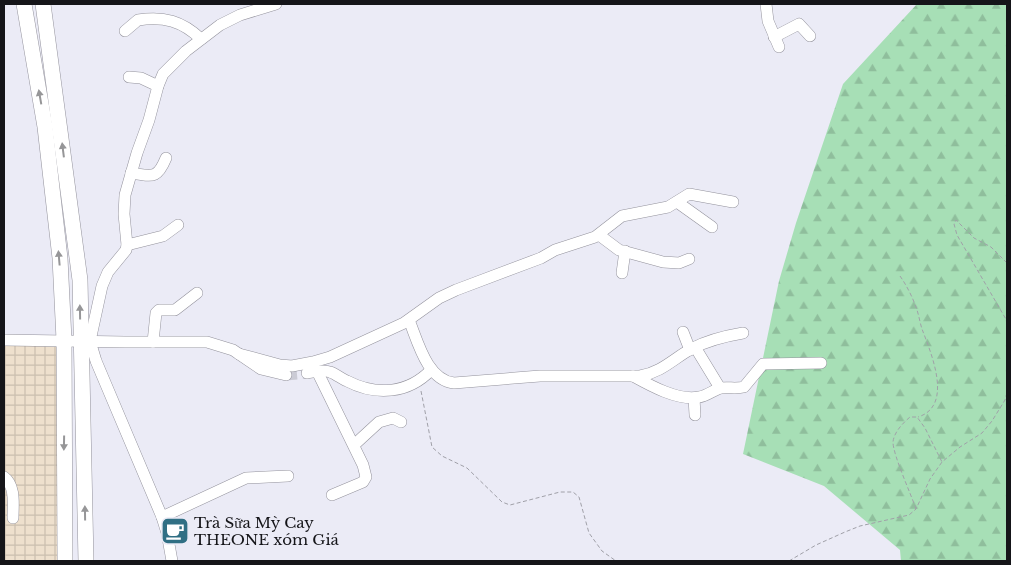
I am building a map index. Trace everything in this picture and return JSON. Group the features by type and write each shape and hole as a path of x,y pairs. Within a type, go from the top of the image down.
{"main road":[{"path":"65,561 65,394 60,258 46,136 25,10 44,8 80,280 85,341 86,561"}],"street":[{"path":"172,561 162,517 85,341 108,272 128,245 124,214 125,195 130,173 163,74 173,62 220,25 276,4"},
{"path":"766,4 768,20 776,42 799,24 810,36"},
{"path":"125,32 138,20 165,20 182,24 201,39"},
{"path":"129,77 144,79 158,86"},
{"path":"130,173 153,176 161,170 166,158"},
{"path":"239,354 280,365 292,366 313,362 348,350 409,320 439,298 456,290 599,234 622,216 661,210 685,196 694,194 733,202"},
{"path":"677,202 712,227"},
{"path":"128,245 163,236 178,225"},
{"path":"599,234 611,244 624,251 673,264 690,259"},
{"path":"622,273 624,251"},
{"path":"153,342 156,313 159,310 174,310 197,293"},
{"path":"409,320 431,370 445,382 454,383 540,376 632,376 651,374 661,370 692,349 722,337 743,333"},
{"path":"683,332 692,349 720,388"},
{"path":"4,340 207,342 233,350 261,369 286,375"},
{"path":"632,376 660,390 686,398 694,398 708,395 720,388 744,387 764,364 821,362"},
{"path":"332,495 363,482 366,476 354,444 312,372 329,371 348,382 379,391 403,388 419,381 431,370"},
{"path":"694,398 695,415"},
{"path":"354,444 379,422 393,418 401,422"},
{"path":"162,517 246,478 288,476"},
{"path":"4,478 9,481 13,493 13,518"}],"path":[{"path":"1007,263 991,247 974,238 956,220 954,224 957,235 1007,320"},
{"path":"900,276 918,312 933,359 938,390 936,402 928,414 910,417 901,424 893,441 916,509"},
{"path":"419,381 432,446 442,456 468,468 502,502 510,505 560,492 573,492 579,497 589,533 602,551 616,561"},
{"path":"788,561 816,545 860,526 909,515 916,509 930,479 942,462 960,447 982,433 992,421 1005,400 1007,393"},
{"path":"917,417 925,428 942,462"}],"shaded area":[{"path":"4,346 63,346 62,561 4,561"}],"green space":[{"path":"917,4 1007,4 1007,561 901,561 900,550 824,486 743,454 779,281 796,223 843,84"}],"tunnel":[{"path":"286,375 307,373"}],"place":[{"name":"Trà Sữa Mỳ Cay THEONE xóm Giá","path":"175,531"}]}
